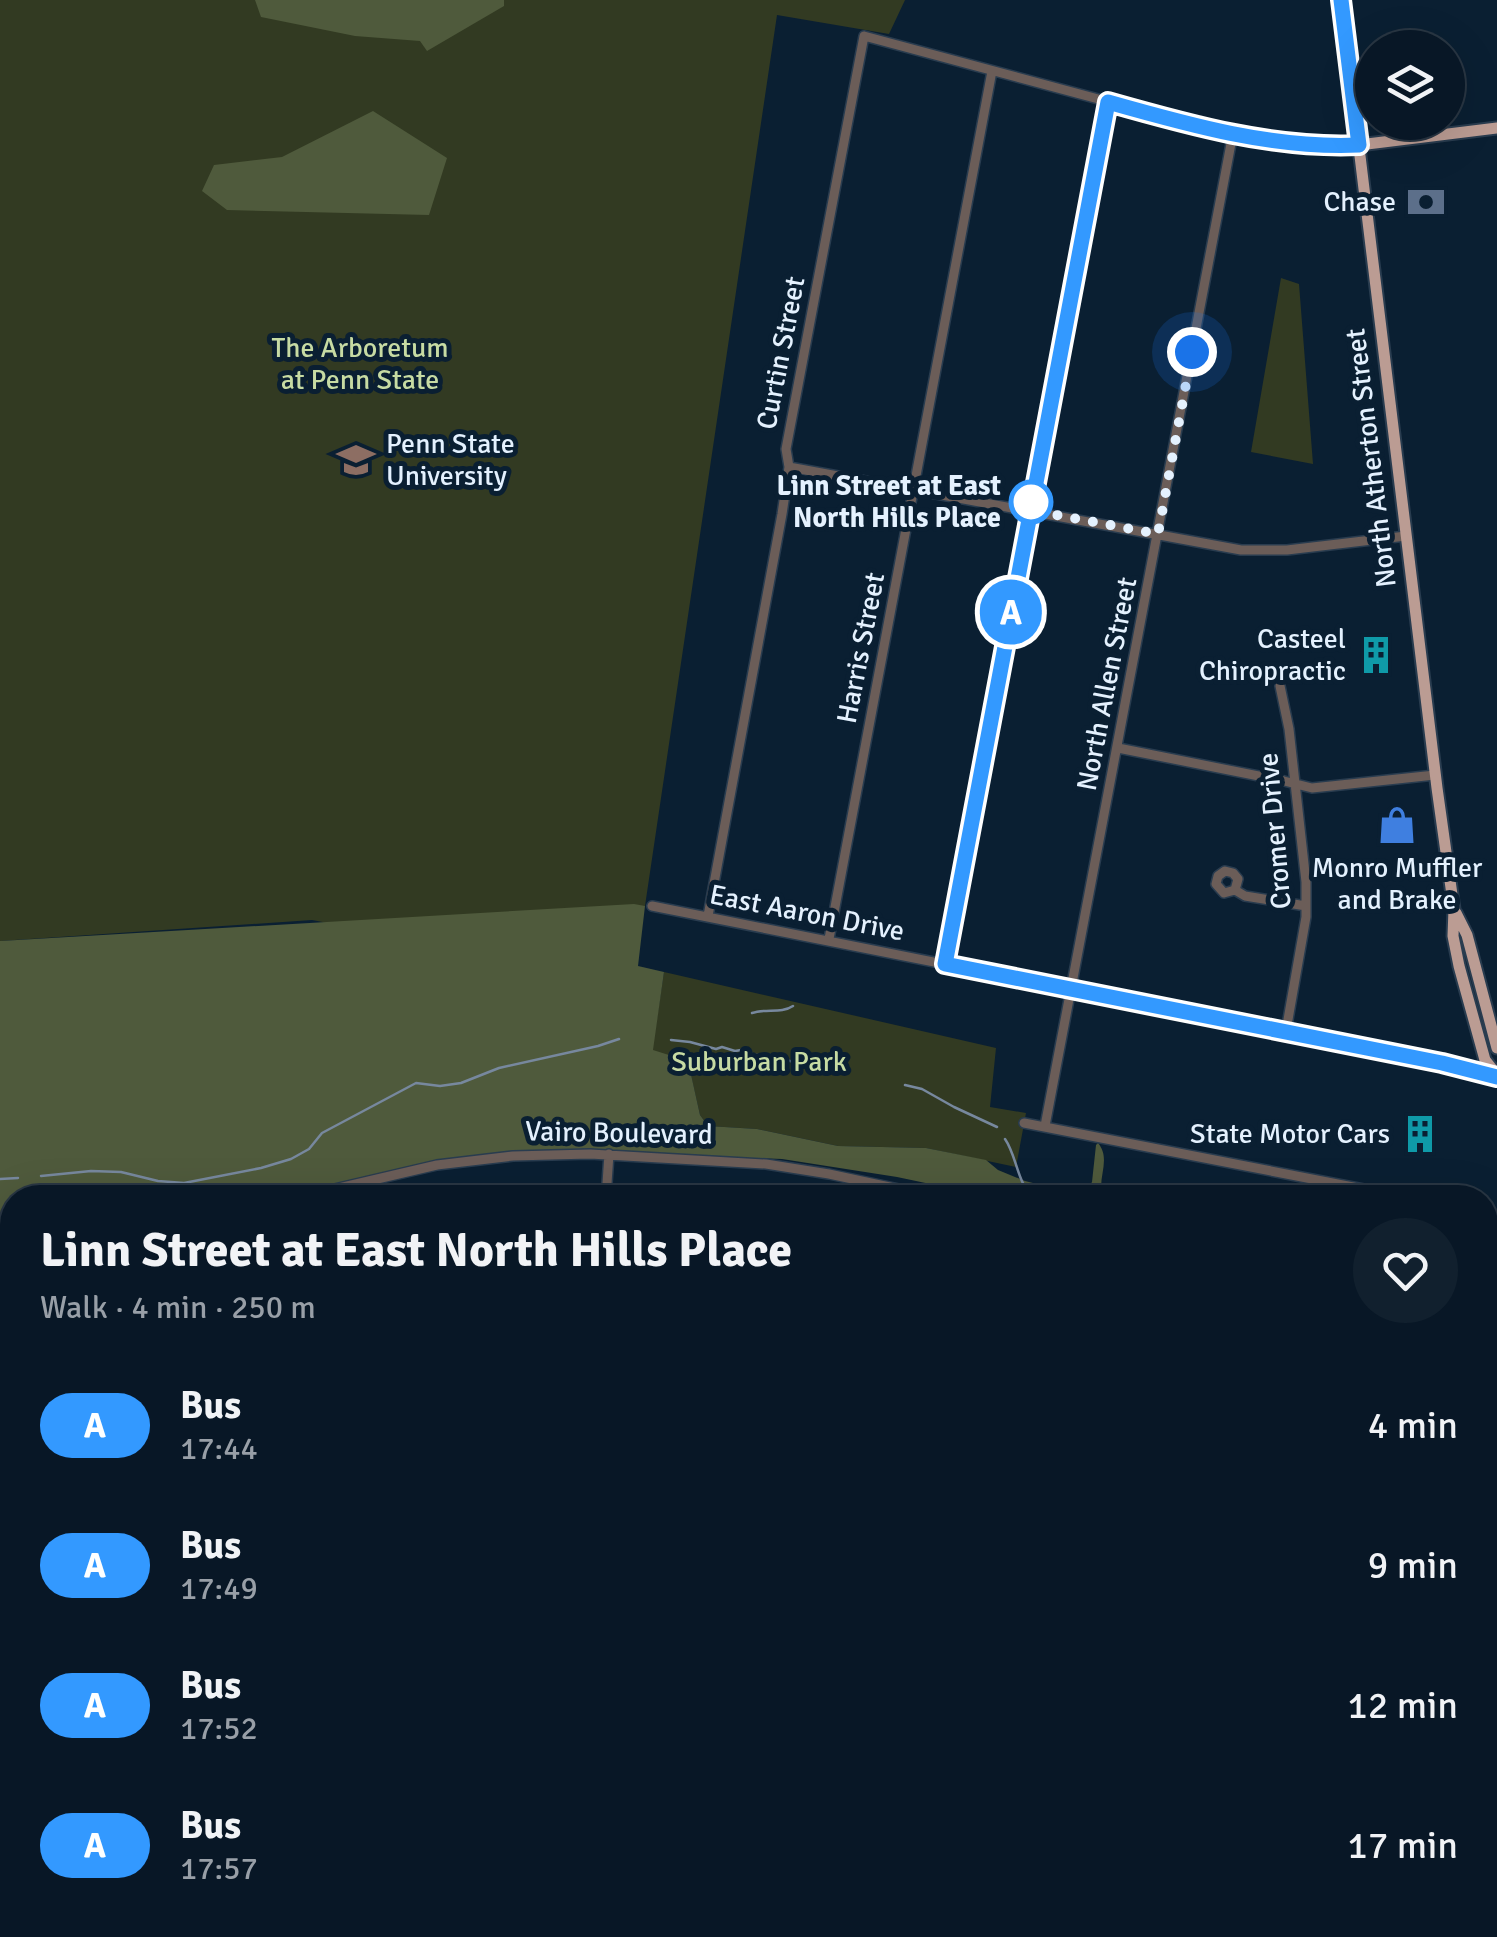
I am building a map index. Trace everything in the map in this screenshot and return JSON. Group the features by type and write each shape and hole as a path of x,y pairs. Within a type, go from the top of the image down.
{"main road":[{"name":"North Atherton Street","path":"1341,0 1454,909 1454,936 1485,1060 1497,1076"},
{"path":"1359,145 1497,128"},
{"name":"North Atherton Street","path":"1454,909 1468,935 1497,1048"}],"street":[{"name":"Curtin Street","path":"708,916 789,467 786,449 864,36 992,70"},
{"path":"992,70 1234,133 1296,144 1359,145"},
{"name":"Harris Street","path":"829,940 992,70"},
{"path":"945,964 1108,102"},
{"name":"North Allen Street","path":"1045,1126 1234,133"},
{"path":"789,467 1260,552 1406,536"},
{"name":"Cromer Drive","path":"1280,686 1306,882 1306,906 1286,1032"},
{"path":"1118,748 1294,785 1330,787 1435,775"},
{"path":"1235,890 1246,896 1306,906"},
{"name":"East Aaron Drive","path":"652,906 1497,1076"},
{"path":"1024,1123 1344,1185"},
{"name":"Vairo Boulevard","path":"349,1185 470,1160 544,1154 766,1164 880,1185"},
{"path":"607,1185 609,1154"}],"green space":[{"name":"The Arboretum at Penn State","path":"0,0 905,0 889,34 777,15 645,906 578,914 344,926 312,920 0,941"},
{"path":"255,0 504,0 504,6 427,51 420,41 355,36 261,17"},
{"path":"373,111 447,158 429,215 227,210 202,191 214,165 282,157"},
{"path":"1281,278 1299,284 1313,464 1251,452"},
{"path":"645,906 638,966 664,972 653,1050 688,1061 700,1115 708,1126 757,1129 838,1146 926,1148 986,1160 998,1170 1041,1185 935,1185 782,1159 759,1158 758,1165 615,1156 484,1159 360,1185 0,1185 0,941"},
{"name":"Suburban Park","path":"664,972 996,1048 990,1107 1026,1113 1016,1167 926,1148 838,1146 757,1129 708,1126 700,1115 688,1062 652,1051"},
{"path":"1098,1143 1104,1156 1101,1183 1090,1185"}],"waterway":[{"path":"752,1013 793,1006"},
{"path":"41,1176 121,1172 184,1183 261,1168 291,1159 309,1149 322,1133 416,1083 461,1083 499,1068 619,1039"},
{"path":"671,1040 716,1049 747,1049 753,1055 773,1055 830,1070"},
{"path":"905,1085 922,1089 997,1127"},
{"path":"1005,1139 1024,1185"},
{"path":"0,1179 18,1178"}],"bus line":[{"name":"A","path":"1341,0 1359,145 1296,144 1195,125 1108,102 945,964 1497,1077"}],"place":[{"name":"Chase","path":"1426,202"},
{"name":"Penn State University","path":"356,460"},
{"name":"Linn Street at East North Hills Place","path":"1031,502"},
{"name":"Casteel Chiropractic","path":"1376,655"},
{"name":"Monro Muffler and Brake","path":"1397,825"},
{"name":"State Motor Cars","path":"1420,1134"}],"route":[{"path":"1031,502 1030,510 1158,534 1192,352"}]}
